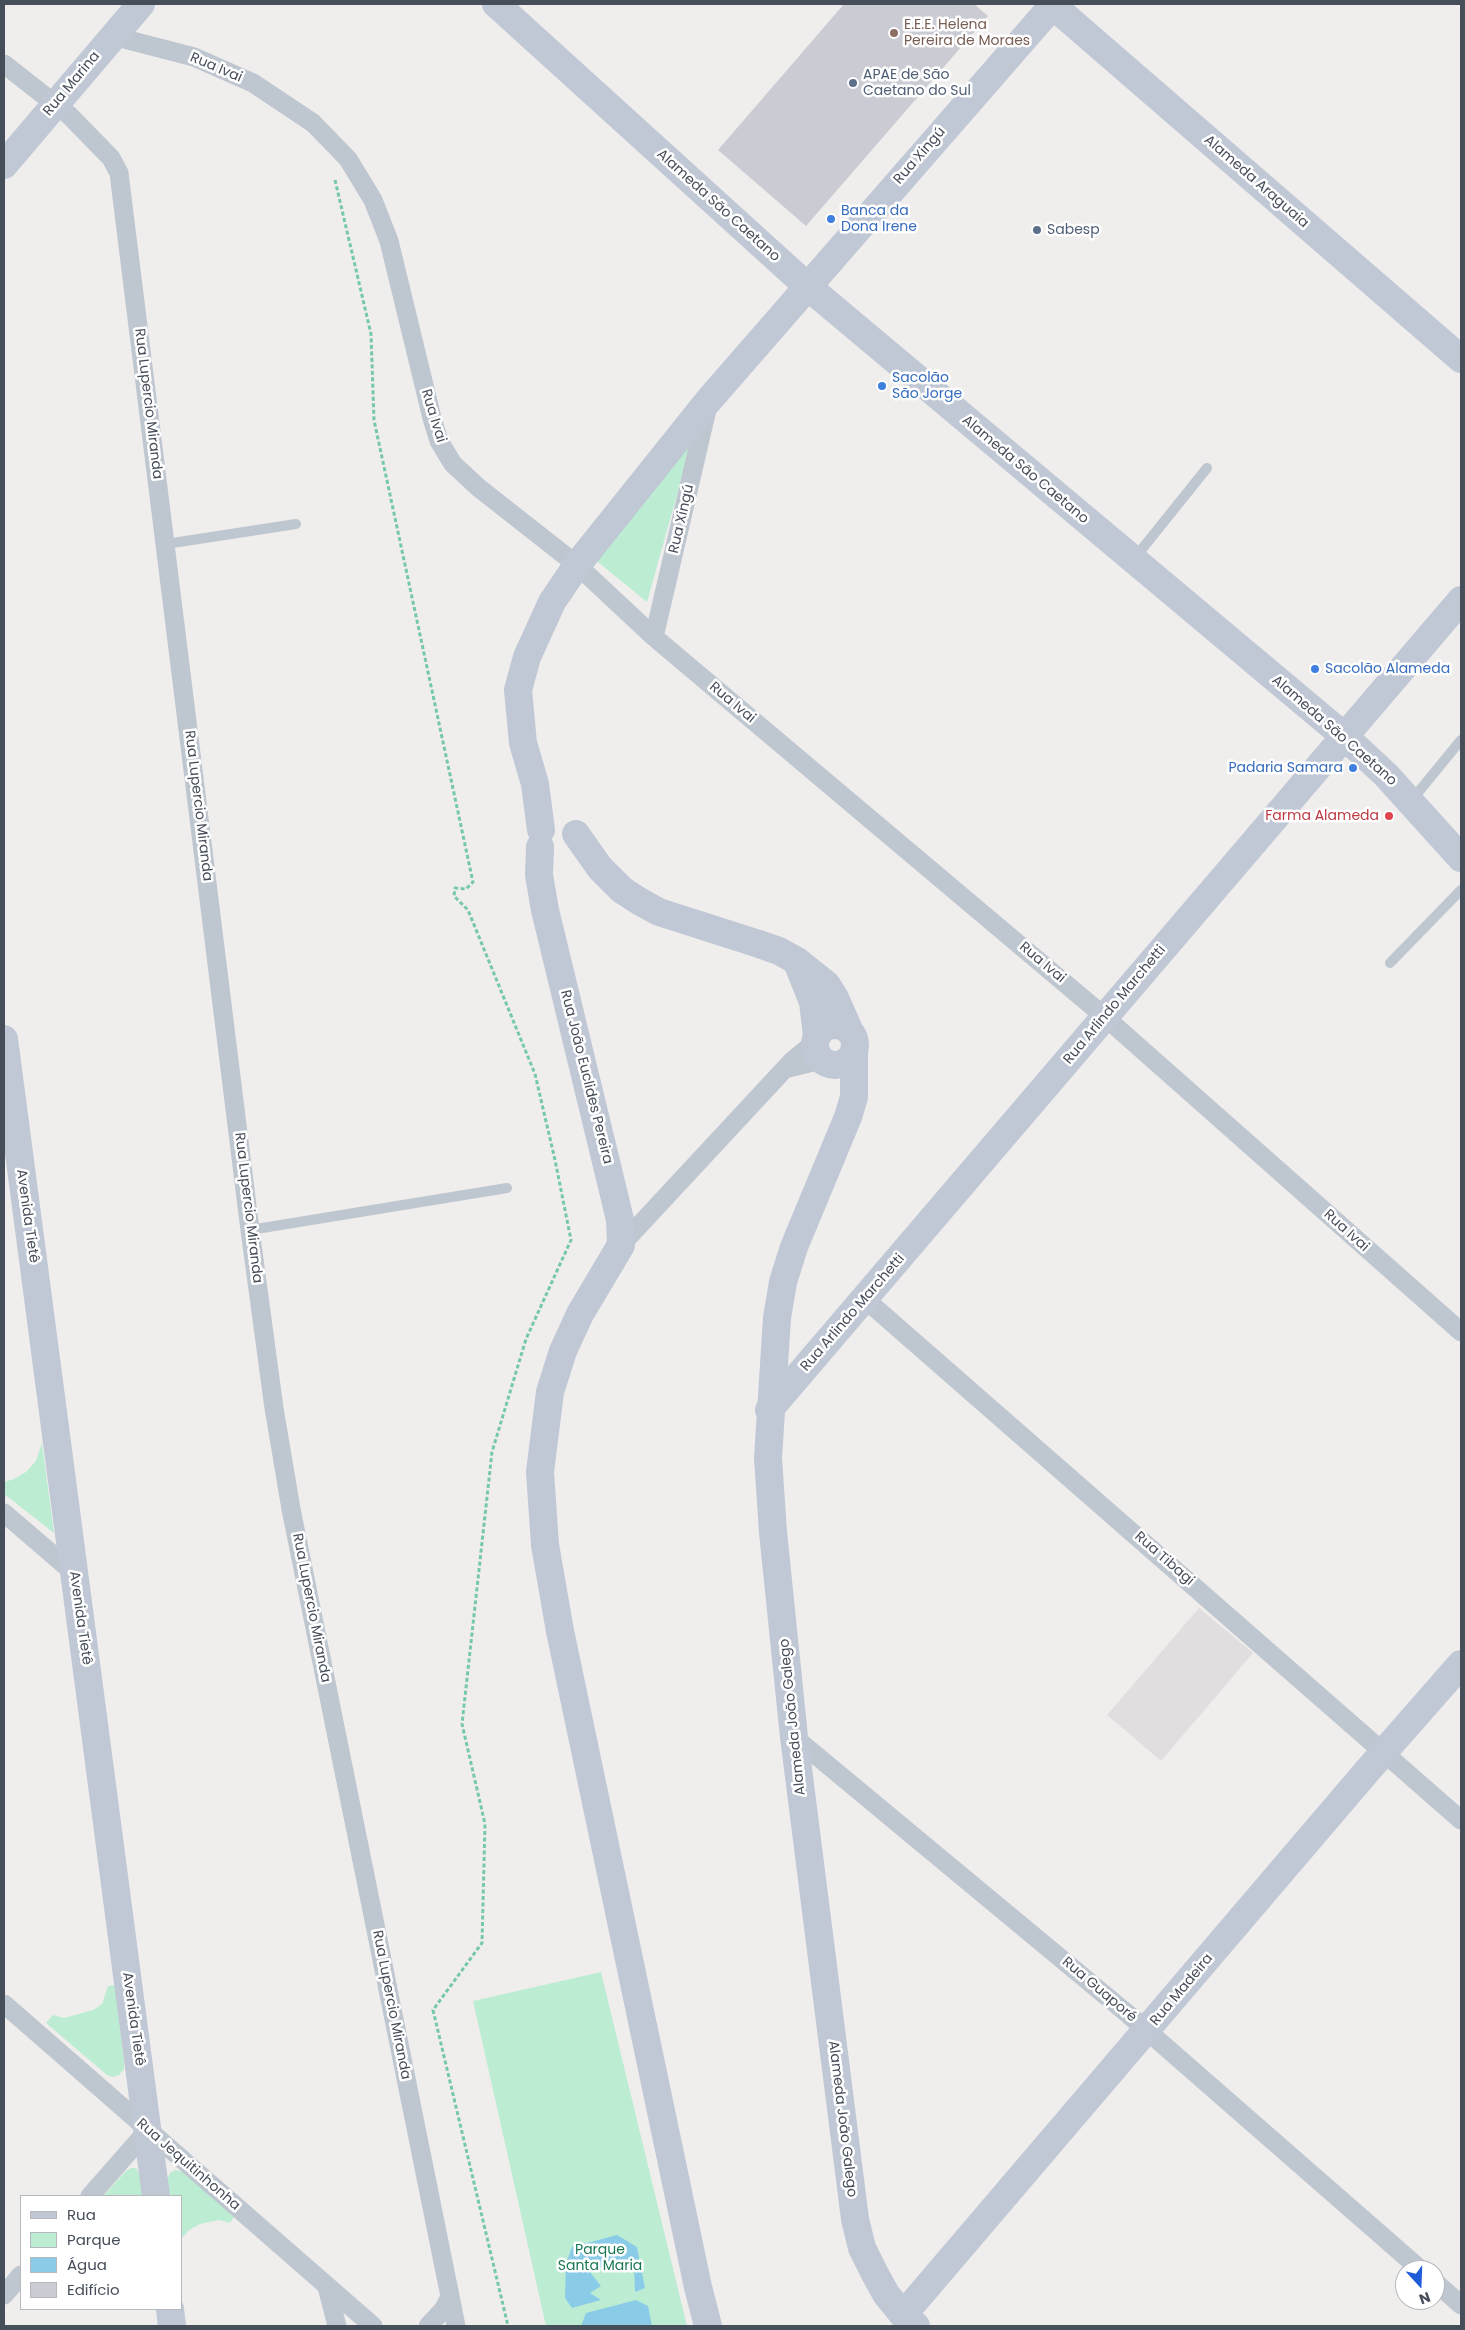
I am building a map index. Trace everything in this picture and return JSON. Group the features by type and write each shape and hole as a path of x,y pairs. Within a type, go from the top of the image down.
{"street":[{"name":"Rua Marina","path":"4,165 141,4"},
{"name":"Alameda São Caetano","path":"496,4 807,286 1344,736 1411,801 1461,858"},
{"name":"Rua Xingú","path":"576,565 709,400 1052,4"},
{"name":"Alameda Araguaia","path":"1052,4 1461,360"},
{"name":"Rua Ivai","path":"113,36 194,57 253,83 313,123 348,159 373,200 389,241 439,441 453,464 479,488 576,565 654,637 1105,1016 1461,1332"},
{"name":"Rua Lupercio Miranda","path":"4,64 56,103 111,158 119,173 250,1230 274,1408 290,1509 456,2326"},
{"name":"Rua Xingú","path":"654,637 709,400"},
{"path":"558,841 535,784 523,743 518,690 527,657 537,632 552,602 576,565"},
{"name":"Rua Arlindo Marchetti","path":"770,1410 1461,600"},
{"name":"Alameda João Galego","path":"558,841 586,862 600,868 622,890 659,912 773,949 797,961 827,985 835,998 852,1042 855,1082 848,1117 794,1248 783,1282 777,1318 768,1458 773,1532 794,1737 855,2219 862,2248 875,2274 886,2294 907,2322"},
{"name":"Rua João Euclides Pereira","path":"558,841 540,875 545,910 620,1220 621,1245"},
{"path":"797,961 813,1002 819,1050 843,1096 848,1117"},
{"path":"831,1025 845,1027 852,1042 845,1062 832,1065 819,1050 820,1031 831,1025"},
{"name":"Avenida Tietê","path":"4,1039 156,2195"},
{"path":"708,2326 698,2287 560,1631 545,1545 540,1472 544,1432 553,1384 563,1351 580,1314 621,1245 784,1070 819,1050"},
{"name":"Rua Tibagi","path":"865,1299 1385,1751 1461,1820"},
{"path":"4,1513 74,1573"},
{"name":"Rua Madeira","path":"907,2322 1148,2030 1461,1664"},
{"name":"Rua Guaporé","path":"794,1737 1148,2030 1410,2260"},
{"name":"Rua Jequitinhonha","path":"4,2004 373,2326"},
{"path":"91,2195 148,2130"},
{"path":"4,2295 20,2276"},
{"path":"327,2286 337,2326"},
{"path":"1445,2291 1461,2305"},
{"path":"428,2326 443,2310 449,2299"},
{"path":"170,2310 172,2326"}],"lane":[{"path":"1132,560 1207,468"},
{"path":"166,544 296,524"},
{"path":"1411,801 1461,740"},
{"path":"1390,962 1461,890"},
{"path":"250,1230 507,1188"}],"path":[{"path":"338,150 334,175 371,334 374,420 473,882 466,889 454,888 454,896 468,910 535,1074 571,1240 526,1339 492,1452 462,1724 486,1824 482,1943 433,2010 508,2326"}],"shaded area":[{"path":"1199,1608 1253,1653 1161,1761 1107,1715"}],"green space":[{"path":"697,423 647,602 588,554"},
{"path":"42,1443 54,1533 4,1494 4,1482 26,1472 36,1461"},
{"name":"Parque Santa Maria","path":"601,1972 687,2326 546,2326 473,2001"},
{"path":"115,1985 124,2069 119,2075 113,2077 107,2075 46,2023 53,2015 64,2018 93,2010 102,2004 108,1986"},
{"path":"136,2168 144,2195 104,2195 126,2171"},
{"path":"175,2170 183,2172 234,2217 230,2223 219,2220 200,2224 182,2236 182,2195 169,2195 167,2179 170,2173"}],"water":[{"path":"617,2235 637,2247 645,2288 635,2292 634,2267 604,2269 596,2264 589,2271 601,2286 590,2293 601,2300 572,2308 565,2298 566,2264 572,2247"},
{"path":"636,2300 648,2306 652,2326 581,2326 586,2313"}],"building":[{"name":"APAE de São Caetano do Sul","path":"844,4 974,4 988,16 806,226 718,150"}],"place":[{"name":"E.E.E. Helena Pereira de Moraes","path":"894,33"},
{"name":"APAE de São Caetano do Sul","path":"853,83"},
{"name":"Banca da Dona Irene","path":"831,219"},
{"name":"Sabesp","path":"1037,230"},
{"name":"Sacolão São Jorge","path":"882,386"},
{"name":"Sacolão Alameda","path":"1315,669"},
{"name":"Padaria Samara","path":"1353,768"},
{"name":"Farma Alameda","path":"1389,816"}]}
